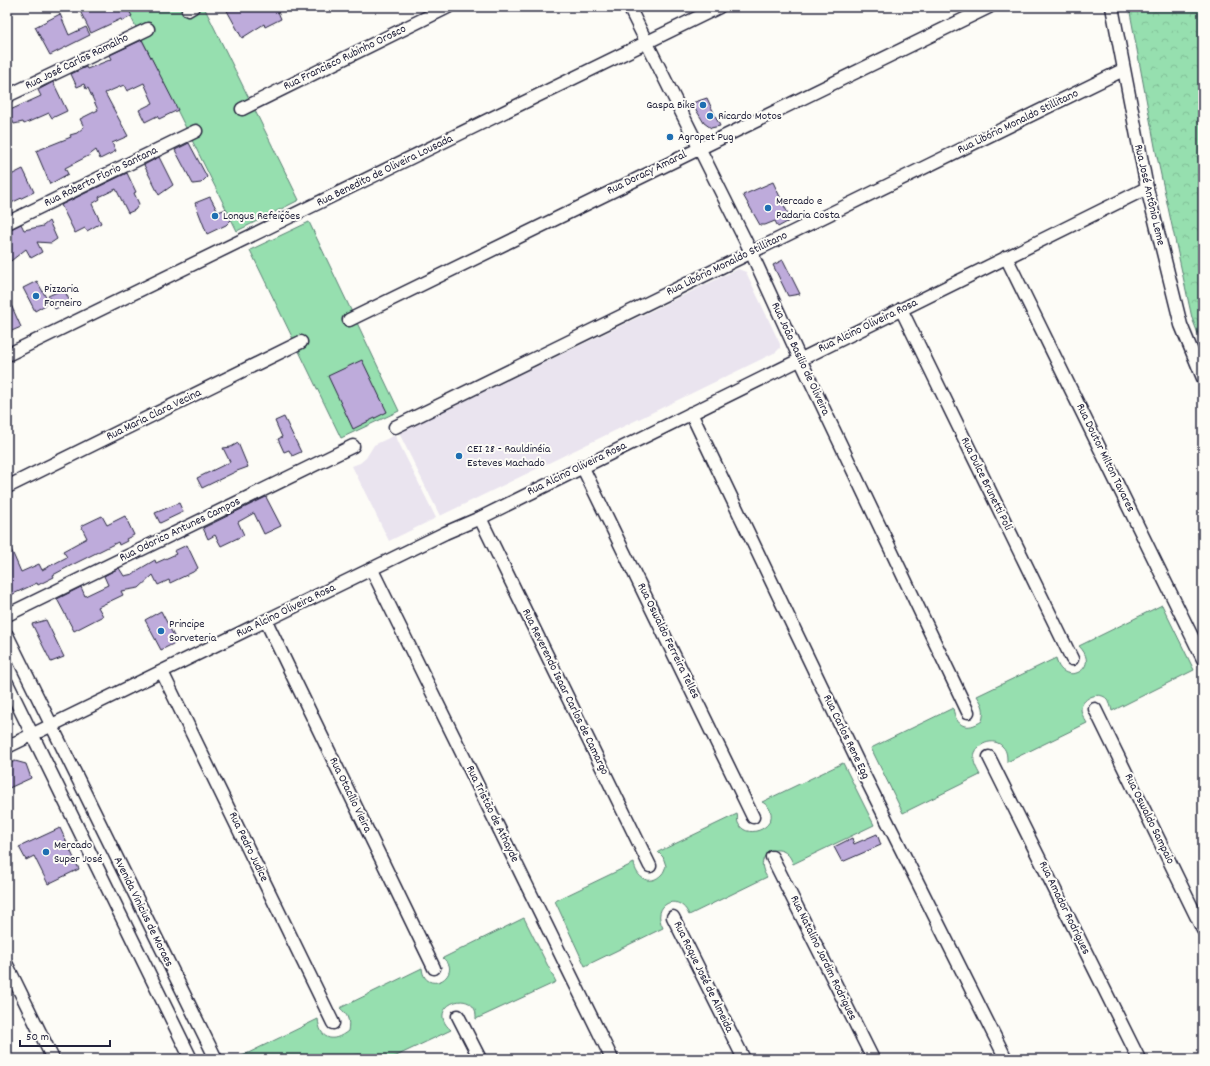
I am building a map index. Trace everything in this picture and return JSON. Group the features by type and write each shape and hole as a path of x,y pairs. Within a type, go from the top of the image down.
{"street":[{"name":"Rua Francisco Rubinho Orosco","path":"242,109 448,7"},
{"name":"Rua João Basilio de Oliveira","path":"629,7 751,252 800,359 968,712"},
{"name":"Rua Benedito de Oliveira Lousada","path":"7,355 719,7"},
{"name":"Rua Doracy Amaral","path":"349,320 989,7"},
{"name":"Rua José Antônio Leme","path":"1112,7 1147,188 1180,325 1203,378"},
{"name":"Rua José Carlos Ramalho","path":"7,96 148,29"},
{"name":"Rua Libório Monaldo Stillitano","path":"395,427 1123,70"},
{"name":"Rua Roberto Florio Santana","path":"7,224 196,131"},
{"name":"Rua Alcino Oliveira Rosa","path":"7,747 445,533 480,518 582,466 1147,188"},
{"name":"Rua Doutor Milton Tavares","path":"1006,257 1203,659"},
{"name":"Rua Dulce Brunetti Poli","path":"901,310 1072,659"},
{"name":"Rua Maria Clara Vecina","path":"7,487 301,342"},
{"name":"Rua Carlos Rene Egg","path":"691,413 866,779 1006,1059"},
{"name":"Rua Odorico Antunes Campos","path":"7,615 354,446"},
{"name":"Rua Oswaldo Ferreira Telles","path":"582,466 753,817"},
{"name":"Rua Reverendo Isaar Carlos de Camargo","path":"480,518 650,866"},
{"name":"Rua Tristão de Athayde","path":"372,570 612,1059"},
{"name":"Rua Otacílio Vieira","path":"266,621 434,968"},
{"name":"Avenida Vinicius de Moraes","path":"7,635 216,1059"},
{"name":"Rua Pedro Judice","path":"162,672 333,1023"},
{"name":"Avenida Vinicius de Moraes","path":"7,683 192,1059"},
{"name":"Rua Oswaldo Sampaio","path":"1095,709 1203,930"},
{"name":"Rua Amador Rodrigues","path":"989,757 1139,1059"},
{"name":"Rua Natalino Jardim Rodrigues","path":"772,857 873,1059"},
{"name":"Rua Roque José de Almeida","path":"674,917 744,1059"},
{"path":"7,965 53,1059"},
{"path":"458,1016 480,1059"}],"shaded area":[{"path":"738,269 746,272 780,344 780,348 776,352 440,516 399,433"},
{"path":"395,435 436,518 389,541 352,466 360,463 366,458 374,445"}],"green space":[{"path":"126,7 204,7 299,200 237,231"},
{"path":"1129,7 1203,7 1203,347 1192,318 1156,152"},
{"path":"309,222 399,411 341,438 250,250"},
{"path":"1162,605 1194,670 1112,711 1107,699 1100,695 1092,696 1082,704 1081,708 1082,714 1087,723 1007,762 1006,752 999,744 990,742 981,745 975,752 974,757 975,764 980,775 903,813 871,748 953,708 954,714 963,725 972,726 977,724 982,721 983,711 982,705 977,696 1056,658 1059,667 1065,672 1072,674 1078,672 1084,668 1086,662 1085,655 1079,646"},
{"path":"843,763 874,825 793,864 789,856 783,851 771,851 766,855 763,861 763,868 767,877 689,915 679,904 673,902 667,904 660,912 660,920 663,928 585,966 555,901 634,863 638,873 644,879 653,880 663,873 666,866 663,857 658,852 737,814 738,823 742,829 755,831 761,829 770,821 771,815 768,807 762,802"},
{"path":"524,918 556,982 476,1019 475,1011 470,1004 464,1001 450,1004 445,1009 443,1015 444,1022 451,1030 390,1059 368,1059 363,1055 357,1054 346,1059 236,1059 318,1019 319,1026 324,1035 332,1038 342,1035 348,1031 349,1024 347,1015 340,1008 422,968 424,976 428,980 438,982 443,980 449,971 449,965 443,958"}],"building":[{"path":"78,7 127,7 132,16 122,21 121,19 91,33"},
{"path":"225,7 276,7 281,19 265,27 264,24 242,38"},
{"path":"60,14 69,35 86,27 90,35 50,55 35,27"},
{"path":"142,40 178,110 159,119 157,116 145,122 139,110 153,103 144,83 127,91 124,85 105,93 128,136 112,143 116,151 100,159 96,150 65,168 68,174 50,184 36,151 71,137 70,135 77,133 84,127 80,119 98,110 88,88 86,89 84,84 77,87 71,74 86,67 87,69 112,59 110,55"},
{"path":"53,82 67,111 52,118 49,113 24,124 23,122 14,124 8,111 41,96 38,90"},
{"path":"707,98 720,126 711,128 704,123 692,103"},
{"path":"189,143 207,177 201,183 193,184 175,150"},
{"path":"159,157 173,185 159,195 144,165"},
{"path":"23,169 34,192 7,205 7,177"},
{"path":"127,173 136,192 134,193 139,204 135,210 128,213 116,189 99,197 100,199 92,204 101,223 87,231 85,228 75,233 61,205"},
{"name":"Mercado e Padaria Costa","path":"773,182 791,220 778,227 775,221 765,225 760,225 743,195"},
{"name":"Longus Refeições","path":"210,197 218,212 226,209 231,220 226,225 207,234 195,203"},
{"path":"49,221 57,239 51,243 37,242 42,252 31,258 26,249 7,264 7,231 21,224 24,230 43,226"},
{"path":"783,260 800,294 788,296 773,265"},
{"name":"Pizzaria Forneiro","path":"37,281 49,303 35,311 23,288"},
{"path":"64,289 70,302 55,309 48,296"},
{"path":"7,296 21,327 7,333"},
{"path":"362,360 387,412 353,429 328,376"},
{"path":"284,417 301,452 292,456 289,450 284,452 278,439 282,437 275,421"},
{"path":"238,443 248,467 202,488 197,478 230,462 223,448 231,447"},
{"path":"266,497 281,526 264,534 254,513 238,522 244,535 221,546 215,535 208,539 203,528"},
{"path":"179,503 183,512 160,523 155,513"},
{"path":"102,516 107,525 125,516 134,535 126,539 127,541 119,545 118,542 53,575 54,577 38,585 37,583 11,595 7,587 7,540 21,572 39,564 42,570 67,557 63,551 87,538 81,526"},
{"path":"187,545 198,568 193,572 170,583 169,580 158,585 153,575 139,588 121,591 123,595 98,607 103,616 74,631 57,599 81,587 85,596 108,585 104,576 119,568 124,576 133,574 155,560 156,563 176,554 174,551"},
{"name":"Principe Sorveteria","path":"161,611 177,642 161,650 145,620"},
{"path":"46,620 64,657 51,662 32,624"},
{"path":"15,761 26,764 31,778 7,789 7,765"},
{"name":"Mercado Super José","path":"60,828 79,869 48,884 34,856 26,860 19,847"},
{"path":"877,834 881,845 842,862 834,847 852,838 854,844"}],"place":[{"name":"Gaspa Bike","path":"703,105"},
{"name":"Ricardo Motos","path":"710,116"},
{"name":"Agropet Pug","path":"670,137"},
{"name":"Mercado e Padaria Costa","path":"768,208"},
{"name":"Longus Refeições","path":"215,216"},
{"name":"Pizzaria Forneiro","path":"36,296"},
{"name":"CEI 28 - Rauldinéia Esteves Machado","path":"459,456"},
{"name":"Principe Sorveteria","path":"161,631"},
{"name":"Mercado Super José","path":"46,852"}]}
